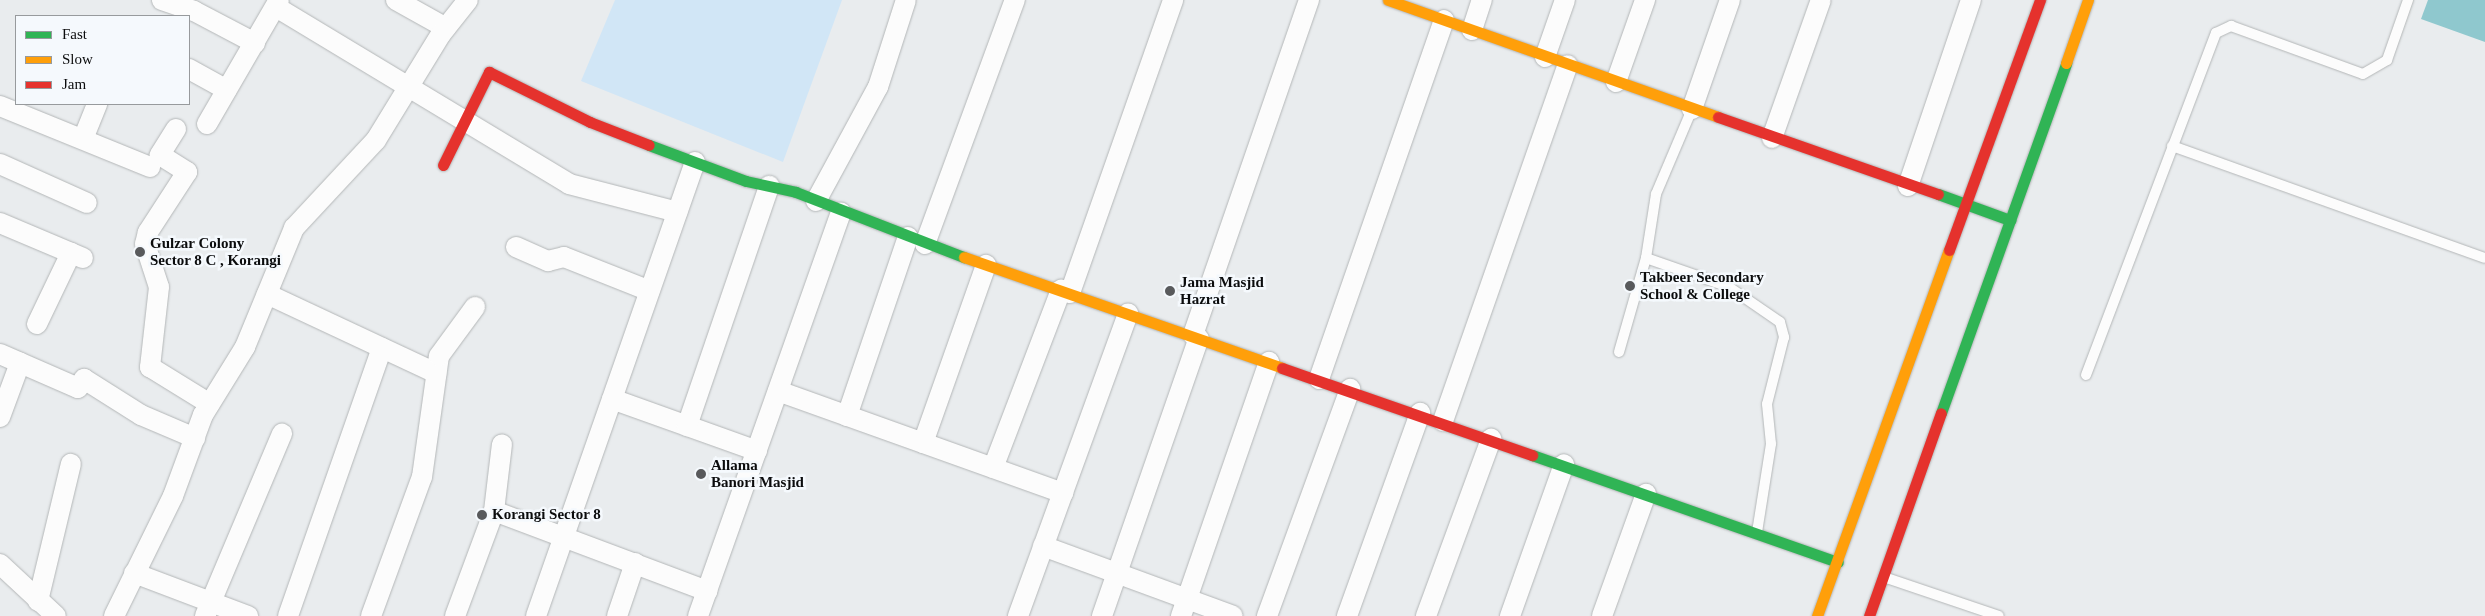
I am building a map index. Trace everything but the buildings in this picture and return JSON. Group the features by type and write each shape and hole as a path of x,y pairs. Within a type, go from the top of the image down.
{"street":[{"path":"162,0 194,11 255,43"},
{"path":"396,0 446,28"},
{"path":"114,616 173,496 210,404 246,347 294,228 376,140 446,28 468,0"},
{"path":"816,201 878,87 906,0"},
{"path":"847,416 1014,0"},
{"path":"994,468 1065,292 1173,0"},
{"path":"1102,616 1309,0"},
{"path":"1472,30 1482,0"},
{"path":"1546,56 1565,0"},
{"path":"1616,82 1645,0"},
{"path":"1692,109 1730,0"},
{"path":"1772,138 1821,0"},
{"path":"1908,186 1971,0"},
{"path":"1817,616 2040,0"},
{"path":"1869,616 2088,0"},
{"path":"1398,2 1772,138 1966,207 2010,220"},
{"path":"207,124 277,4 569,184 677,212"},
{"path":"1318,379 1444,20"},
{"path":"1443,421 1568,64"},
{"path":"190,70 227,90"},
{"path":"443,165 489,72 590,122 695,162 816,201 842,213 986,265 1443,421 1838,562"},
{"path":"83,139 97,105"},
{"path":"0,106 150,167"},
{"path":"176,129 160,155 187,172 148,232 145,244 159,287 150,367 210,404"},
{"path":"536,616 695,162"},
{"path":"0,164 87,203"},
{"path":"687,426 769,186"},
{"path":"698,616 842,213"},
{"path":"0,223 77,255 37,324"},
{"path":"516,247 548,261 564,257 650,291"},
{"path":"923,443 986,265"},
{"path":"267,294 436,373"},
{"path":"371,616 422,477 439,356 475,307"},
{"path":"1018,616 1128,313"},
{"path":"288,616 382,348"},
{"path":"0,354 78,388 84,379 141,415 195,438"},
{"path":"1184,607 1270,362"},
{"path":"0,417 20,363"},
{"path":"1267,616 1350,389"},
{"path":"778,391 1063,493"},
{"path":"612,399 757,451"},
{"path":"1346,616 1420,413"},
{"path":"208,609 282,434"},
{"path":"1426,616 1491,438"},
{"path":"455,616 494,511 502,444"},
{"path":"38,601 71,464"},
{"path":"1510,616 1564,464"},
{"path":"1602,616 1646,494"},
{"path":"494,511 707,590"},
{"path":"1043,546 1117,573 1184,607 1233,616"},
{"path":"0,564 56,616"},
{"path":"616,616 635,564"},
{"path":"134,573 208,609 248,616"}],"lane":[{"path":"2086,375 2210,45 2223,27 2231,26 2363,74 2387,60 2408,0"},
{"path":"1619,352 1646,258 1656,194 1692,109"},
{"path":"2172,146 2485,258"},
{"path":"1646,258 1729,287 1780,322 1784,337 1767,404 1771,444 1756,533"},
{"path":"1882,577 1970,612 1999,616"}],"shaded area":[{"path":"615,0 842,0 783,162 581,81"}],"water":[{"path":"2428,0 2485,0 2485,42 2421,19"}],"traffic: fast":[{"path":"1941,413 2066,63"},
{"path":"649,145 746,181 796,192 964,257"},
{"path":"1938,194 2010,220"},
{"path":"1532,455 1838,562"}],"traffic: slow":[{"path":"1388,0 1718,117"},
{"path":"2066,63 2088,0"},
{"path":"1817,616 1949,250"},
{"path":"964,257 1282,368"}],"traffic: jam":[{"path":"1949,250 2040,0"},
{"path":"443,165 489,72 590,122 649,145"},
{"path":"1718,117 1938,194"},
{"path":"1282,368 1532,455"},
{"path":"1869,616 1941,413"}],"place":[{"name":"Gulzar Colony Sector 8 C , Korangi","path":"140,252"},
{"name":"Takbeer Secondary School & College","path":"1630,286"},
{"name":"Jama Masjid Hazrat","path":"1170,291"},
{"name":"Allama Banori Masjid","path":"701,474"},
{"name":"Korangi Sector 8","path":"482,515"}]}
